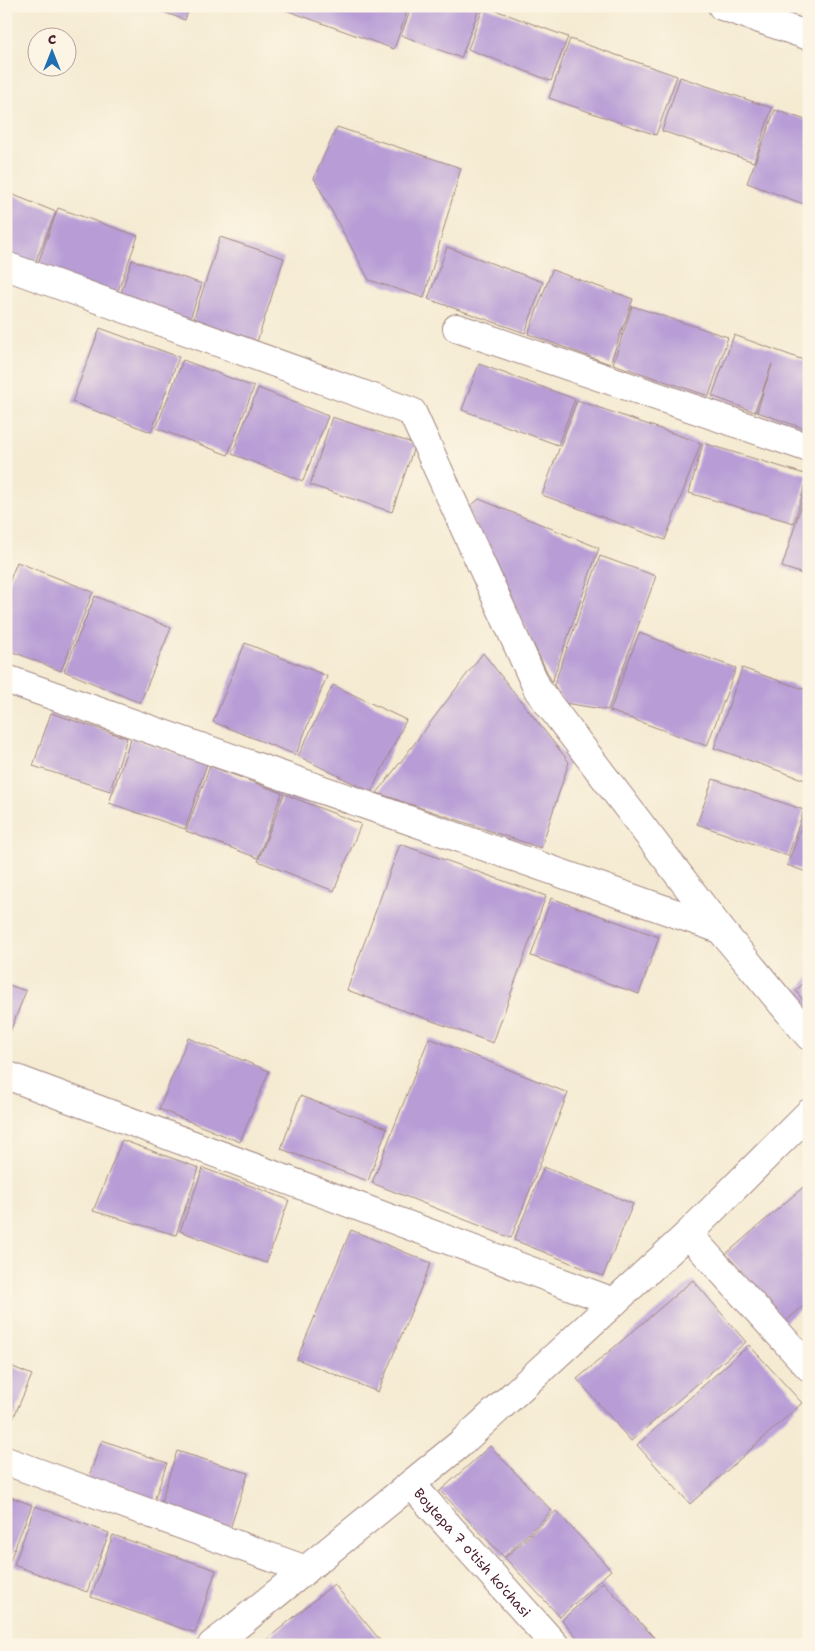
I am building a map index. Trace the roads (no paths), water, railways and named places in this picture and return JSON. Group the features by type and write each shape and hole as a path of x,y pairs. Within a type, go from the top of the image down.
{"street":[{"path":"722,6 809,36"},
{"path":"6,266 412,412 538,690 720,929 809,1036"},
{"path":"457,328 809,448"},
{"path":"6,680 720,929"},
{"path":"6,1075 614,1302"},
{"path":"212,1645 240,1637 306,1570 460,1444 688,1234 809,1114"},
{"path":"688,1234 809,1367"},
{"path":"6,1461 306,1570"},
{"name":"Boytepa 7 o'tish ko'chasi","path":"411,1484 555,1645"}]}
